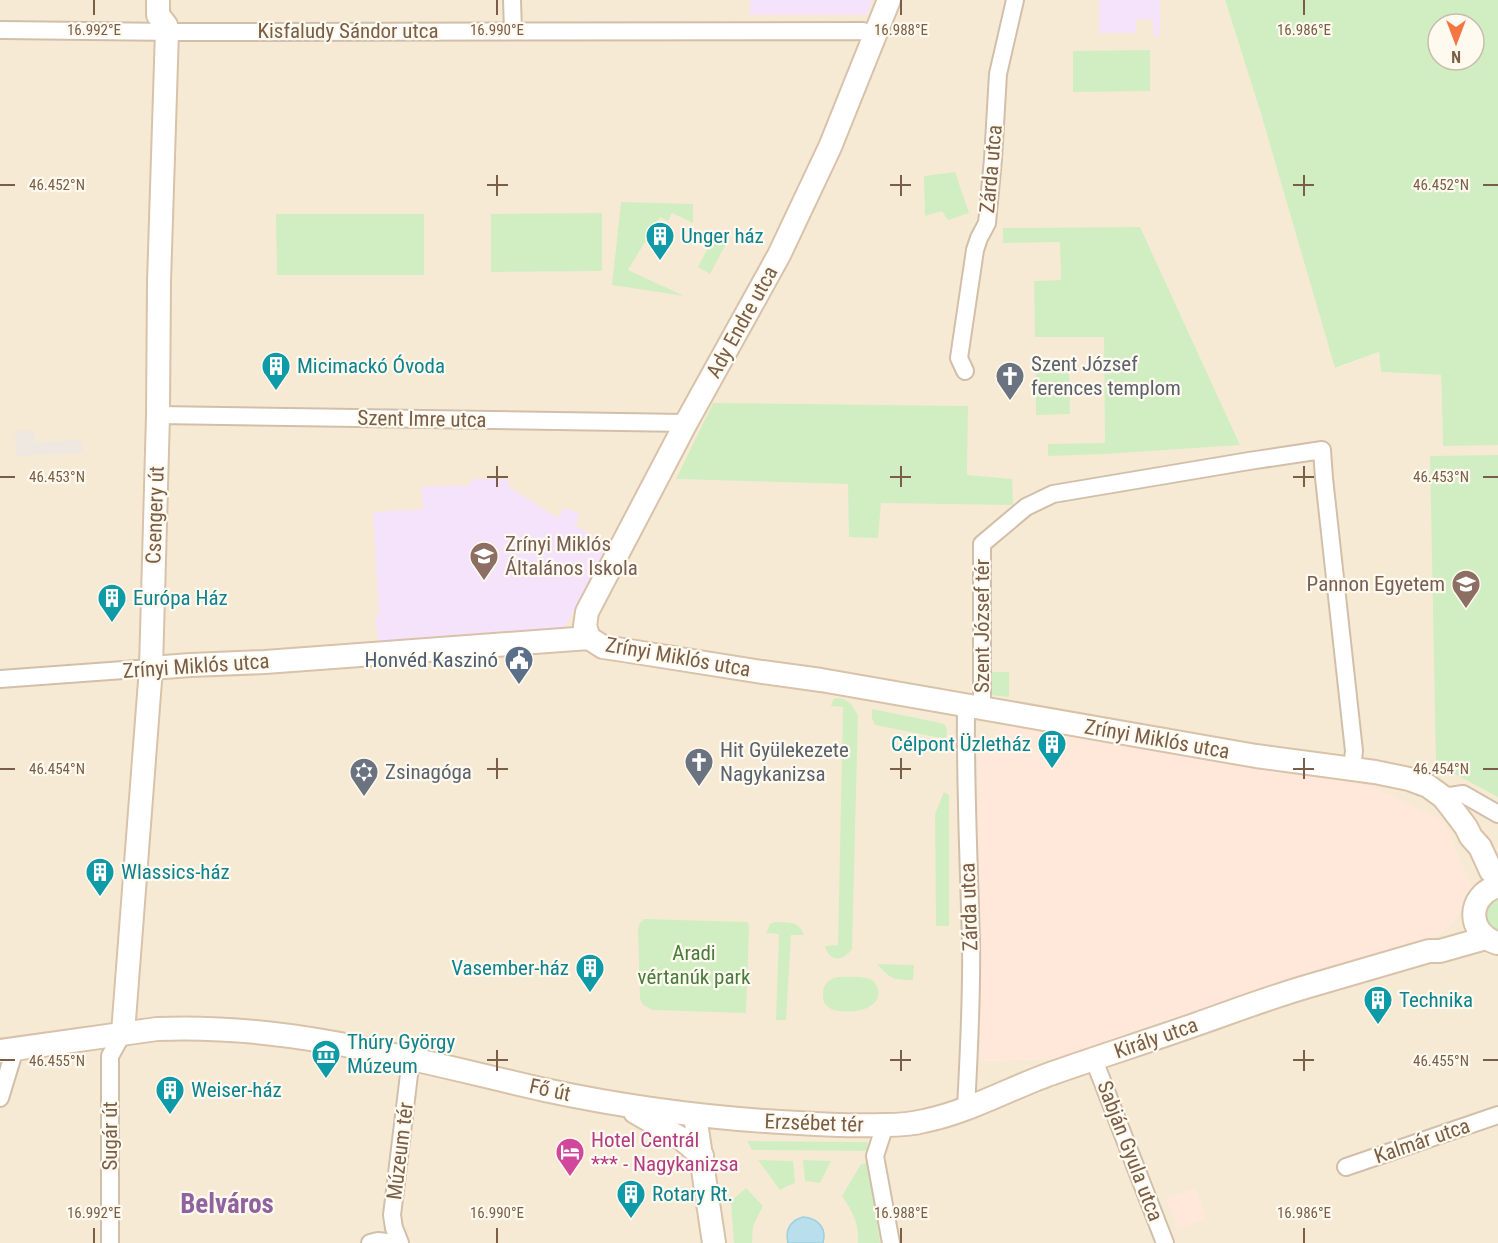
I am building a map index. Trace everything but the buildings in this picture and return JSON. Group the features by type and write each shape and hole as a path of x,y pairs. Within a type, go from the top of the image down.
{"street":[{"name":"Csengery út","path":"123,1033 151,668 167,31 158,15 158,0"},
{"path":"512,0 513,31"},
{"name":"Ady Endre utca","path":"589,638 585,626 587,612 686,423 778,255 830,147 889,0"},
{"name":"Zárda utca","path":"965,371 959,358 969,281 975,250 987,223 998,74 1015,0"},
{"name":"Kisfaludy Sándor utca","path":"0,30 863,31 875,38"},
{"name":"Szent Imre utca","path":"158,415 686,423"},
{"name":"Szent József tér","path":"974,706 982,544 1026,507 1053,494 1322,450 1354,751 1352,769"},
{"name":"Zrínyi Miklós utca","path":"0,679 589,638 603,647 821,680 1256,756 1375,772 1422,783 1443,798 1458,816 1480,847 1491,871 1498,877"},
{"name":"Zárda utca","path":"966,1108 971,945 965,762 974,706"},
{"path":"1443,798 1464,794 1498,814"},
{"name":"Zrínyi Miklós utca","path":"1471,837 1478,885 1485,897 1476,926 1482,935 1493,944"},
{"name":"Király utca","path":"1429,951 1459,931 1485,897"},
{"name":"Király utca","path":"885,1125 921,1122 966,1108 1047,1075 1306,987 1429,951 1493,944"},
{"name":"Fő út","path":"8,1050 123,1033 182,1028 232,1029 296,1037 411,1058 544,1090 623,1105 729,1119"},
{"name":"Sugár út","path":"110,1243 110,1056 123,1033"},
{"path":"0,1098 8,1050"},
{"name":"Múzeum tér","path":"370,1243 378,1241 398,1243 392,1215 411,1058"},
{"name":"Sabján Gyula utca","path":"1094,1060 1166,1243"},
{"path":"623,1105 681,1139 702,1156"},
{"name":"Kalmár utca","path":"1346,1167 1498,1115"},
{"path":"695,1116 714,1243"},
{"name":"Erzsébet tér","path":"729,1119 885,1125 875,1156 891,1243"}],"shaded area":[{"path":"0,0 1225,0 1336,368 1379,352 1381,372 1441,375 1443,445 1498,445 1498,1243 0,1243","holes":["1435,936 1137,1029 1066,1057 980,1061"]},
{"path":"750,0 872,0 868,15 750,15"},
{"path":"1099,0 1160,0 1160,36 1153,36 1153,19 1136,20 1136,33 1099,33"},
{"path":"15,431 34,431 35,442 81,440 83,453 16,456"},
{"name":"Zrínyi Miklós Általános Iskola","path":"471,479 508,479 509,487 558,518 564,507 580,514 575,525 611,546 564,628 378,641 375,616 379,615 373,512 423,509 421,487 471,485"},
{"path":"1009,720 1368,785 1444,821 1473,891 1451,926 1435,936 1137,1029 1066,1057 980,1061 978,757 1004,723"},
{"path":"1195,1188 1206,1218 1178,1229 1166,1199"}],"green space":[{"path":"1225,0 1498,0 1498,445 1443,446 1441,375 1381,372 1379,352 1335,368 1261,114"},
{"path":"1150,50 1150,91 1073,92 1073,51"},
{"path":"955,172 969,213 948,220 942,211 925,216 924,176"},
{"path":"621,202 693,204 693,223 672,213 668,221 660,217 628,270 684,296 612,285"},
{"path":"602,213 602,271 491,272 491,214"},
{"path":"276,214 424,214 424,275 277,275"},
{"path":"1140,227 1240,445 1048,456 1048,444 1105,443 1104,337 1035,337 1034,281 1061,280 1060,242 1003,243 1003,228"},
{"path":"715,235 727,242 710,274 698,267"},
{"path":"1036,369 1069,369 1070,414 1036,415"},
{"path":"713,403 968,406 967,475 1012,479 1013,505 881,503 878,538 849,537 848,484 676,479"},
{"name":"Pannon Egyetem","path":"1498,455 1498,797 1436,764 1430,456"},
{"path":"991,672 1009,672 1009,697 991,695"},
{"path":"836,698 850,703 858,716 852,949 841,958 830,955 825,946 838,945 843,707 831,706"},
{"path":"872,709 941,723 947,729 946,739 875,725"},
{"path":"944,792 949,795 949,926 936,926 935,814"},
{"path":"1498,896 1498,933 1485,921 1485,909"},
{"name":"Aradi vértanúk park","path":"644,919 748,922 746,1013 653,1010 643,1005 640,999 638,929"},
{"path":"775,922 796,925 804,935 791,935 786,1020 776,1020 779,934 766,933 770,924"},
{"path":"877,964 914,965 913,980 892,978"},
{"path":"837,977 858,977 871,980 878,990 875,1003 870,1007 847,1012 828,1007 823,999 823,990 830,980"},
{"path":"747,1141 867,1142 869,1151 752,1150"},
{"path":"758,1160 793,1161 795,1183 780,1190"},
{"path":"803,1160 831,1161 820,1183 805,1181"},
{"path":"868,1163 880,1243 858,1243 854,1218 842,1196 861,1164"},
{"path":"746,1188 763,1206 753,1226 752,1243 734,1243 731,1201"}],"water":[{"path":"803,1217 813,1219 820,1225 824,1233 823,1243 788,1243 787,1234 790,1227"}],"place":[{"name":"Unger ház","path":"660,262"},
{"name":"Micimackó Óvoda","path":"276,392"},
{"name":"Szent József ferences templom","path":"1010,402"},
{"name":"Zrínyi Miklós Általános Iskola","path":"484,582"},
{"name":"Pannon Egyetem","path":"1466,610"},
{"name":"Európa Ház","path":"112,624"},
{"name":"Honvéd Kaszinó","path":"519,686"},
{"name":"Célpont Üzletház","path":"1052,770"},
{"name":"Hit Gyülekezete Nagykanizsa","path":"699,788"},
{"name":"Zsinagóga","path":"364,798"},
{"name":"Wlassics-ház","path":"100,898"},
{"name":"Vasember-ház","path":"590,994"},
{"name":"Technika","path":"1378,1026"},
{"name":"Thúry György Múzeum","path":"326,1080"},
{"name":"Weiser-ház","path":"170,1116"},
{"name":"Hotel Centrál *** - Nagykanizsa","path":"570,1178"},
{"name":"Rotary Rt.","path":"631,1220"}],"district":[{"name":"Belváros","path":"227,1204"}]}
